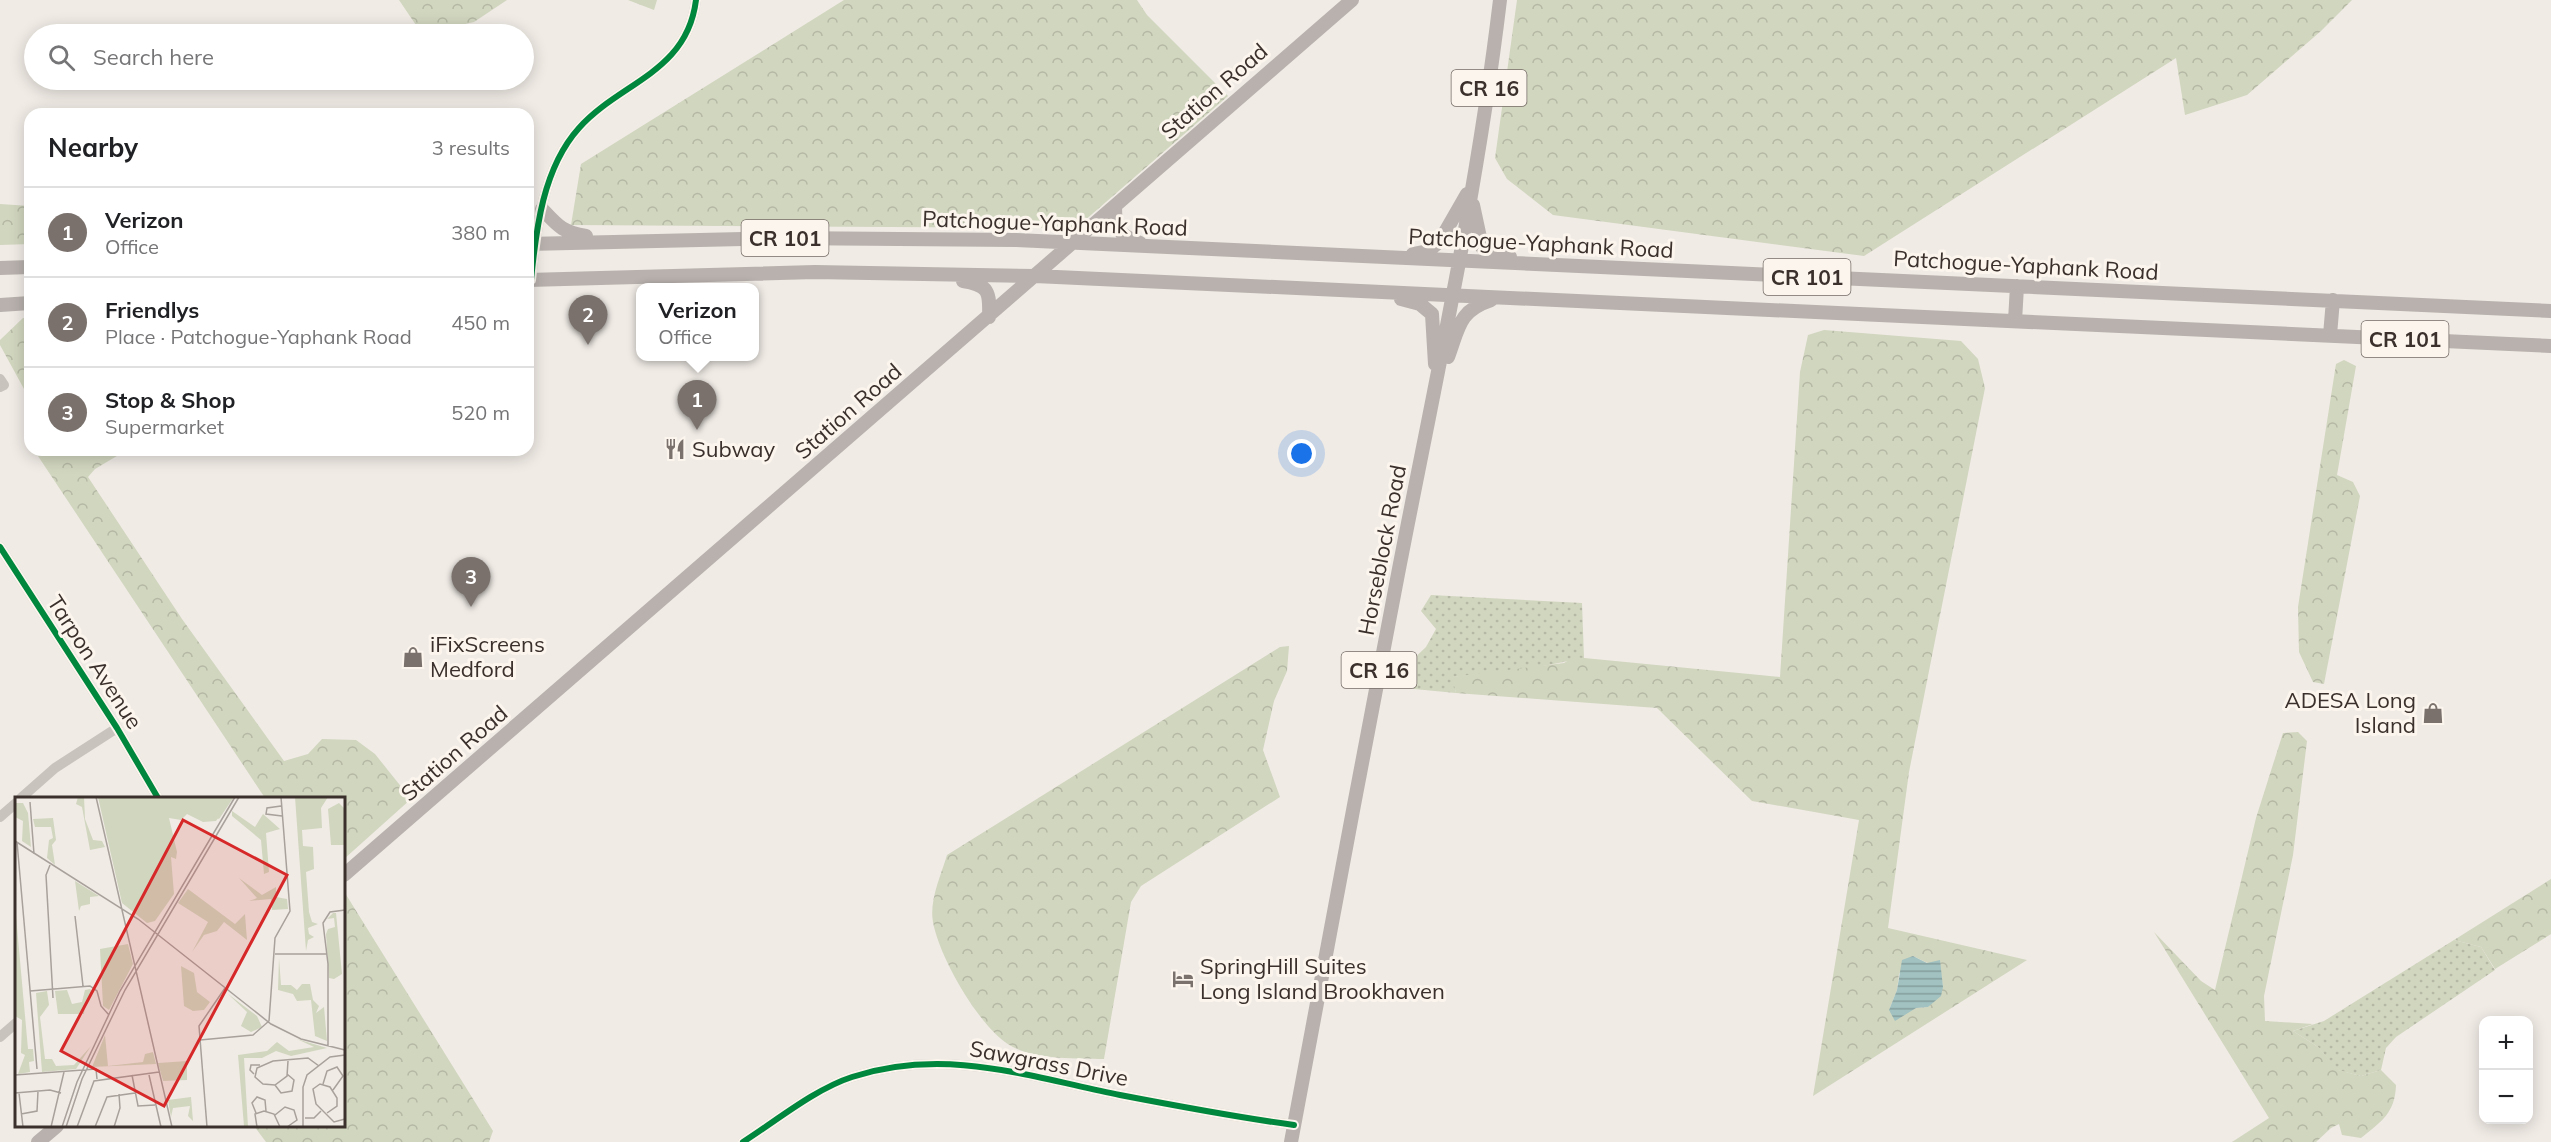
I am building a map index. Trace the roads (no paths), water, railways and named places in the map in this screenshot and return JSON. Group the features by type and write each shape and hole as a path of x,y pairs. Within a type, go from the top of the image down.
{"main road":[{"name":"Station Road","path":"345,874 1352,0"},
{"name":"Horseblock Road","path":"1291,1142 1365,743 1453,295 1489,86 1500,0"},
{"path":"1391,258 1428,251 1436,246 1472,188"},
{"path":"1472,188 1479,241 1485,250 1545,265"},
{"path":"1115,206 1115,223 1121,234 1150,247"},
{"path":"542,209 566,232 630,241"},
{"name":"Patchogue-Yaphank Road","path":"534,244 872,237 1072,243 2551,311"},
{"path":"0,268 24,267"},
{"path":"916,273 977,283 989,296 989,317"},
{"name":"CR 101","path":"534,280 710,274 916,273 1035,276 2551,346"},
{"path":"2014,321 2017,286"},
{"path":"1363,291 1420,304 1429,309 1433,320 1435,389"},
{"path":"1435,389 1467,311 1476,305 1499,297"},
{"path":"2330,335 2333,300"},
{"path":"0,305 24,303"},
{"path":"38,1142 55,1127"}],"street":[{"path":"534,237 560,156 572,137 599,110 670,58 688,29 696,0"},
{"name":"Tarpon Avenue","path":"0,547 117,728 157,797"},
{"path":"22,797 55,768 117,728"},
{"path":"0,817 15,804"},
{"path":"0,1037 15,1024"},
{"name":"Sawgrass Drive","path":"743,1142 815,1096 849,1078 893,1066 939,1063 992,1068 1196,1109 1294,1125"}],"water":[{"path":"1913,956 1927,963 1940,960 1943,987 1941,996 1928,1007 1916,1008 1895,1021 1889,1010 1897,990 1902,960"}],"place":[{"name":"Friendlys","path":"588,345"},
{"name":"Verizon","path":"697,430"},
{"name":"Subway","path":"675,449"},
{"name":"Stop & Shop","path":"471,607"},
{"name":"iFixScreens Medford","path":"413,657"},
{"name":"ADESA Long Island","path":"2433,713"},
{"name":"SpringHill Suites Long Island Brookhaven","path":"1183,979"}]}
